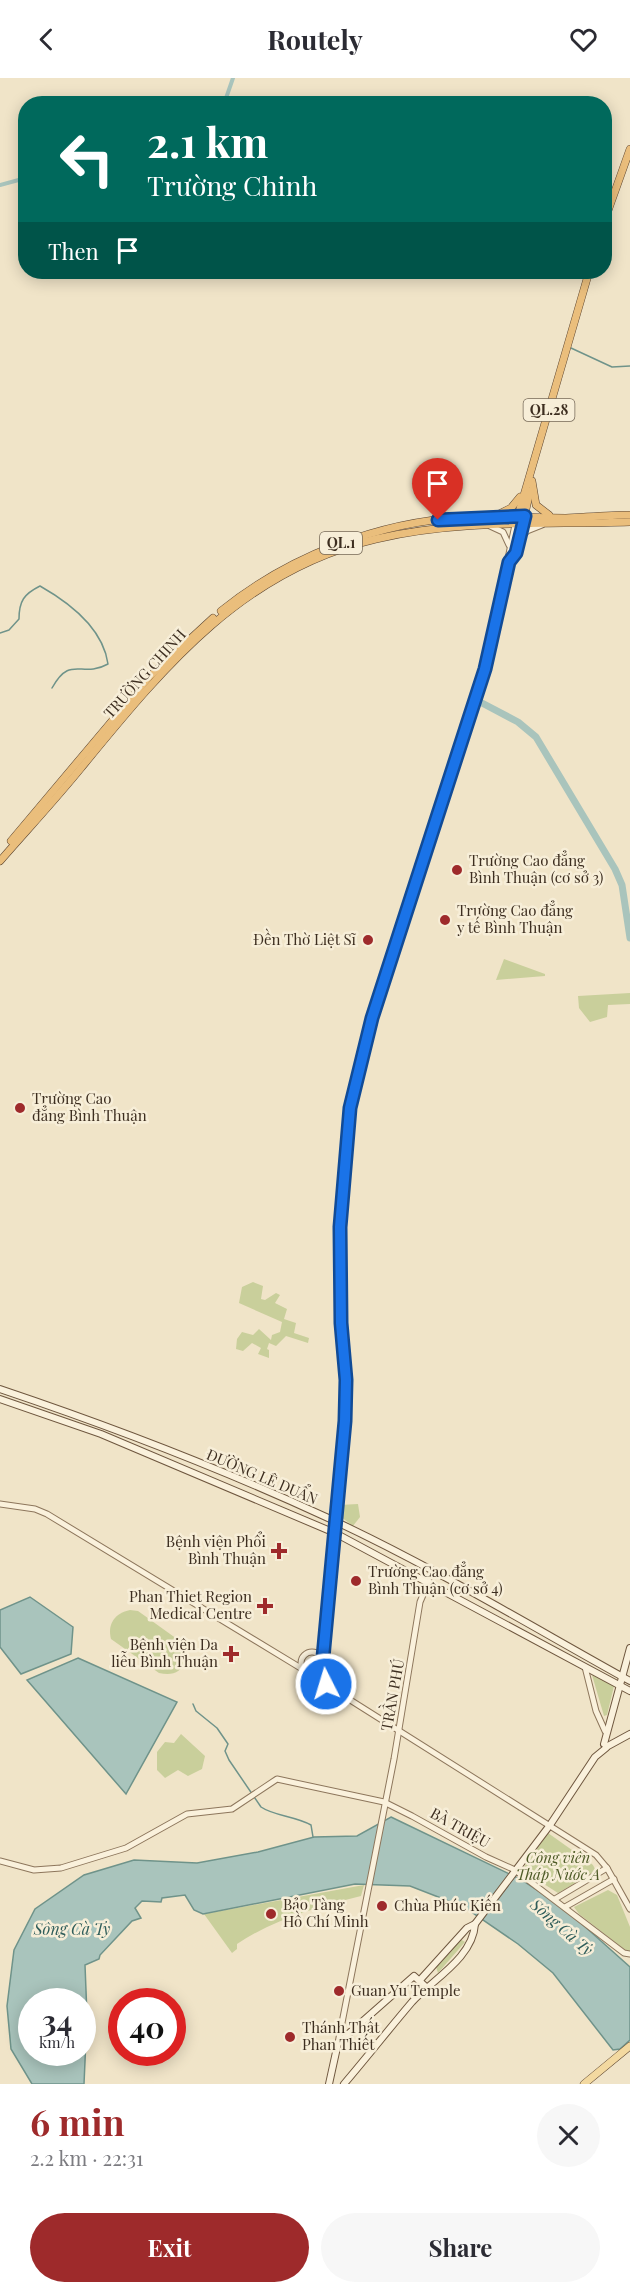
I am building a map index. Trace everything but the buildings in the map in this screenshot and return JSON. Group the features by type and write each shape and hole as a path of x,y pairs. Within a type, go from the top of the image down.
{"highway":[{"path":"612,200 630,149"},
{"name":"QL.28","path":"519,525 587,279"},
{"path":"530,479 538,509 548,515 564,518"},
{"path":"485,520 511,508 519,501 530,479"},
{"name":"TRƯỜNG CHINH","path":"0,861 112,725 148,677 198,629 237,598 278,573 344,542 438,520 485,520 521,516 564,518 630,515"},
{"name":"TRƯỜNG CHINH","path":"485,520 519,525 630,522"},
{"name":"TRƯỜNG CHINH","path":"0,854 112,725"}],"main road":[{"name":"ĐƯỜNG LÊ DUẨN","path":"0,1389 105,1424 336,1522 630,1681"},
{"name":"ĐƯỜNG LÊ DUẨN","path":"0,1399 101,1434 334,1533 429,1581 630,1691"},
{"path":"101,1434 105,1424"},
{"path":"222,1486 226,1475"},
{"path":"429,1581 434,1573"},
{"path":"604,1747 605,1731 630,1648"},
{"path":"344,2084 427,1988 448,1971 472,1937 477,1922 550,1825 604,1747 630,1734"},
{"path":"329,2084 338,2043 430,1969 467,1928 477,1922"},
{"path":"430,1969 438,1979"},
{"path":"417,1978 427,1988"},
{"path":"584,2084 630,2046"}],"street":[{"path":"485,520 506,535 509,551"},
{"name":"QL.28","path":"323,1661 345,1421 346,1380 341,1323 340,1227 350,1108 372,1018 479,688 509,562 519,542 519,525"},
{"name":"QL.28","path":"509,562 509,551 519,525"},
{"path":"519,542 527,531 542,525"},
{"path":"0,1504 29,1508 47,1514 307,1672 550,1825 596,1855 614,1879 630,1910"},
{"name":"TRẦN PHÚ","path":"338,2043 399,1729 420,1602 429,1581"},
{"path":"290,1662 325,1644"},
{"path":"308,1653 318,1653 323,1661 322,1668 326,1684"},
{"path":"308,1653 301,1664 307,1672 317,1673 322,1668"},
{"path":"585,1668 596,1711 605,1731"},
{"name":"BÀ TRIỆU","path":"0,1861 34,1870 56,1870 126,1848 187,1814 229,1810 277,1779 384,1802 514,1872 555,1899 624,1953 630,1954"},
{"path":"555,1899 607,1868"},
{"path":"565,1907 614,1879"}],"green space":[{"path":"504,959 545,974 545,976 496,980"},
{"path":"630,993 630,1004 608,1005 607,1017 590,1022 579,1008 578,996"},
{"path":"253,1282 263,1286 261,1299 265,1300 276,1293 280,1295 275,1303 287,1309 284,1319 296,1323 294,1333 309,1338 308,1343 286,1336 276,1346 269,1343 267,1349 269,1358 258,1354 261,1348 252,1343 243,1351 236,1349 237,1339 242,1332 253,1335 259,1329 271,1340 272,1335 280,1332 282,1322 239,1303 242,1287"},
{"path":"358,1504 360,1517 353,1526 341,1517 339,1505"},
{"path":"130,1610 138,1611 184,1644 186,1660 179,1671 172,1674 159,1673 111,1639 110,1629 113,1620"},
{"path":"592,1675 614,1686 607,1715 604,1716"},
{"path":"181,1734 205,1756 202,1769 188,1776 178,1770 165,1778 157,1770 157,1752 165,1742 174,1743"},
{"name":"Công viên Tháp Nước A","path":"548,1833 593,1865 596,1871 558,1893 522,1870"},
{"path":"364,1885 361,1896 313,1909 281,1921 237,1944 237,1949 232,1953 204,1914"},
{"path":"608,1890 617,1895 630,1927 630,1954 579,1914 574,1907"},
{"path":"460,1939 465,1942 438,1973 436,1967"}],"water":[{"path":"30,1597 73,1627 71,1654 21,1674 0,1647 0,1610"},
{"path":"78,1658 177,1702 126,1794 27,1680"},
{"name":"Sông Cà Ty","path":"391,1817 522,1880 563,1907 630,1967 630,2040 620,2049 613,2050 553,1973 518,1944 464,1907 410,1886 355,1884 203,1914 194,1910 185,1895 162,1898 161,1902 142,1901 135,1908 141,1918 132,1921 100,1955 99,1959 85,1965 86,1988 18,1988 18,2061 11,2049 7,2006 14,1950 35,1909 84,1875 134,1860 197,1863 258,1852 314,1837 357,1836"},
{"name":"Sông Cà Ty","path":"21,2066 85,2066 84,2084 32,2084"}],"waterway":[{"path":"227,96 233,78"},
{"path":"0,185 18,180"},
{"path":"571,348 612,367 630,366"},
{"path":"0,633 9,630 19,619 20,607 24,599 40,586 63,600 83,618 99,639 108,664 99,668 71,669 65,672 52,688"},
{"path":"482,703 518,722 536,737 615,869 622,885 630,938"},
{"path":"193,1704 196,1711 217,1728 228,1744 225,1751 229,1760 261,1807 311,1825 313,1837"}],"place":[{"name":"Trường Cao đẳng Bình Thuận (cơ sở 3)","path":"457,870"},
{"name":"Trường Cao đẳng y tế Bình Thuận","path":"445,920"},
{"name":"Đền Thờ Liệt Sĩ","path":"368,940"},
{"name":"Trường Cao đẳng Bình Thuận","path":"20,1108"},
{"name":"Bệnh viện Phổi Bình Thuận","path":"279,1551"},
{"name":"Trường Cao đẳng Bình Thuận (cơ sở 4)","path":"356,1581"},
{"name":"Phan Thiet Region Medical Centre","path":"265,1606"},
{"name":"Bệnh viện Da liễu Bình Thuận","path":"231,1654"},
{"name":"Chùa Phúc Kiến","path":"382,1906"},
{"name":"Bảo Tàng Hồ Chí Minh","path":"271,1914"},
{"name":"Guan Yu Temple","path":"339,1991"},
{"name":"Thánh Thất Phan Thiết","path":"290,2037"}],"route":[{"path":"326,1684 322,1668 345,1421 346,1380 341,1323 340,1227 345,1140 350,1108 372,1018 485,669 509,562 516,553 525,516 438,520"}]}
